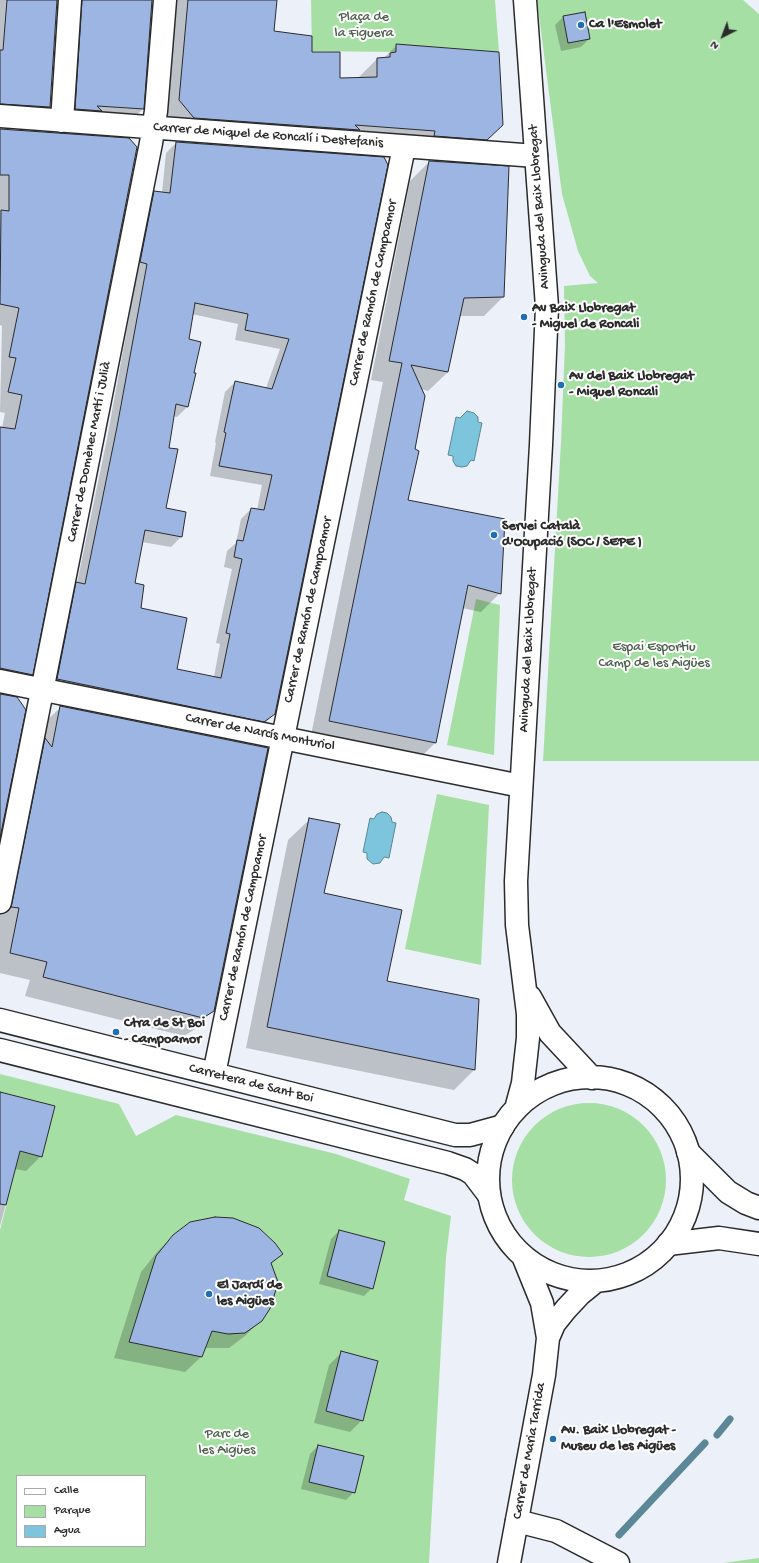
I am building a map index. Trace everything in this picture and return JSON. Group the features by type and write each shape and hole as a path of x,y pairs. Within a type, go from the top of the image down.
{"main road":[{"path":"62,121 70,0"},
{"name":"Carrer de Domènec Martí i Julià","path":"0,902 154,128 165,0"},
{"name":"Avinguda del Baix Llobregat","path":"509,1118 523,1083 528,1038 528,1014 519,952 516,904 547,307 525,0"},
{"name":"Carrer de Miquel de Roncalí i Destefanis","path":"0,116 536,156"},
{"name":"Carrer de Ramón de Campoamor","path":"214,1074 404,147"},
{"name":"Carrer de Narcís Monturiol","path":"0,681 521,786"},
{"name":"Avinguda del Baix Llobregat","path":"525,988 550,1033 592,1078"},
{"name":"Carretera de Sant Boi","path":"0,1020 455,1135 470,1135 509,1118"},
{"name":"Carretera de Sant Boi","path":"0,1050 453,1165 465,1169 473,1174 489,1195"},
{"path":"592,1078 605,1078 630,1086 652,1099 678,1128 688,1152 692,1174 688,1206 680,1226 668,1244 641,1267 620,1276 596,1281 576,1280 557,1275 540,1267 524,1256 507,1238 501,1228 489,1195 488,1171 493,1147 509,1118 524,1101 545,1088 568,1080 592,1078"},
{"path":"688,1152 728,1192 746,1203 759,1208"},
{"path":"668,1244 719,1238 759,1244"},
{"path":"524,1256 542,1303 548,1338"},
{"path":"548,1338 554,1324 566,1309 580,1294 596,1281"},
{"name":"Carrer de Maria Tarrida","path":"509,1563 544,1374 548,1338"},
{"path":"517,1521 556,1531 618,1563"}],"green space":[{"name":"Plaça de la Figuera","path":"311,0 495,0 499,52 396,44 396,52 312,51"},
{"name":"Espai Esportiu Camp de les Aigües","path":"537,0 743,0 759,14 759,761 543,761 561,442 565,345 564,286 598,283 590,276 578,251 562,194"},
{"path":"476,599 500,605 494,755 447,745"},
{"path":"437,794 489,805 481,965 405,949"},
{"name":"Parc de les Aigües","path":"0,1074 119,1104 136,1136 176,1115 336,1154 410,1179 404,1200 451,1216 446,1257 429,1563 0,1563 0,1230 20,1151 42,1156 55,1106 0,1092","holes":["215,1217 233,1218 259,1228 275,1243 283,1254 271,1263 228,1334 212,1331 202,1357 129,1342 156,1256 173,1235 190,1222","339,1230 385,1242 373,1289 327,1276","341,1352 378,1361 363,1421 326,1411","318,1445 364,1456 355,1492 309,1482"]},
{"path":"581,1103 597,1103 619,1108 644,1125 661,1150 665,1165 665,1195 661,1210 644,1235 619,1252 597,1257 581,1257 559,1252 540,1240 529,1229 517,1210 512,1188 512,1172 517,1150 529,1131 540,1120 559,1108"},
{"path":"759,1558 759,1563 723,1563"}],"water":[{"path":"467,411 474,413 478,417 478,422 482,423 474,461 471,460 467,466 462,467 456,466 453,461 453,456 448,455 456,417 460,418"},
{"path":"382,812 387,813 391,817 392,822 396,823 389,858 384,857 380,863 373,864 367,859 367,853 363,852 370,818 374,819 377,814"}],"building":[{"path":"7,0 57,0 50,107 0,104 0,50 3,50"},
{"path":"82,0 152,0 144,109 97,106 102,111 75,109"},
{"path":"188,0 277,0 274,31 312,36 312,52 340,52 340,78 377,77 377,58 390,57 390,53 396,52 396,44 499,52 503,125 487,140 434,136 435,131 355,125 360,130 194,118 179,100"},
{"name":"Ca l'Esmolet","path":"585,12 590,39 568,43 563,16"},
{"path":"0,129 129,138 137,147 33,675 0,668 0,427 15,429 22,395 8,392 16,358 9,357 19,308 0,304 1,210 9,211 9,175 0,175"},
{"path":"176,142 384,157 388,165 275,714 264,722 57,679 76,582 85,584 117,427 147,264 140,262 154,191 170,193","holes":["195,303 248,314 245,330 289,339 272,389 235,381 224,432 226,433 219,466 272,475 264,510 251,508 243,541 237,540 234,557 242,559 226,633 230,634 221,678 177,669 187,618 141,608 144,585 135,583 145,530 182,537 186,512 166,508 178,449 169,448 176,404 188,407 196,373 194,373 201,342 189,339"]},
{"path":"429,161 509,166 504,297 464,298 448,372 411,365 425,396 415,449 419,451 408,500 505,519 501,594 468,585 436,743 329,721 402,363 389,361"},
{"path":"0,694 17,697 26,710 0,838"},
{"path":"60,706 268,748 214,1011 203,1018 43,977 47,962 10,953 19,908 11,907 45,738 52,747"},
{"path":"309,818 340,824 324,893 402,910 387,981 479,999 475,1070 267,1027"},
{"path":"0,1092 55,1106 42,1157 20,1151 6,1205 0,1204"},
{"name":"El Jardí de les Aigües","path":"215,1217 233,1218 259,1228 275,1243 283,1254 271,1263 278,1282 271,1307 262,1321 245,1333 228,1334 212,1331 202,1357 129,1342 156,1256 173,1235 190,1222"},
{"path":"339,1230 385,1242 373,1289 327,1276"},
{"path":"341,1351 378,1361 363,1421 326,1411"},
{"path":"318,1445 364,1456 355,1493 309,1482"}],"waterway":[{"path":"717,1435 730,1419"},
{"path":"619,1535 705,1443"}],"place":[{"name":"Ca l'Esmolet","path":"581,25"},
{"name":"Av Baix Llobregat - Miguel de Roncali","path":"524,317"},
{"name":"Av del Baix Llobregat - Miquel Roncali","path":"561,385"},
{"name":"Servei Català d'Ocupació (SOC / SEPE )","path":"494,535"},
{"name":"Ctra de St Boi - Campoamor","path":"116,1032"},
{"name":"El Jardí de les Aigües","path":"209,1294"},
{"name":"Av. Baix Llobregat - Museu de les Aigües","path":"553,1439"}]}
